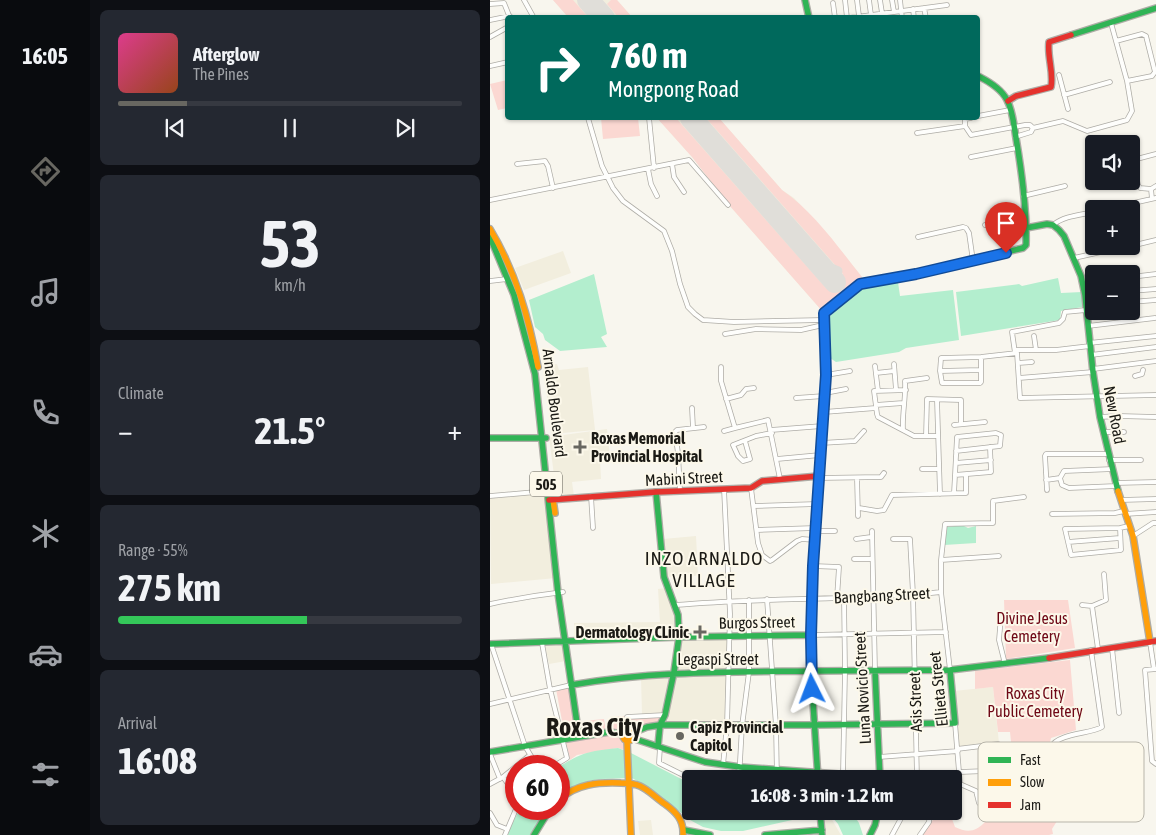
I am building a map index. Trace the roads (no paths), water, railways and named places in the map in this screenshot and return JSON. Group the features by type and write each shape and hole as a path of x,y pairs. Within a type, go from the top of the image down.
{"main road":[{"path":"804,0 808,15"},
{"path":"1008,102 1016,96 1051,87 1053,80 1048,53 1049,42 1156,8"},
{"path":"818,770 811,671 811,598 826,375 824,313 860,284 974,261 1025,247 1026,228 1023,196 1016,137 1008,102 1004,96 980,78"},
{"path":"1026,228 1047,224 1053,226"},
{"name":"New Road","path":"1053,226 1064,236 1074,258 1085,295"},
{"name":"Arnaldo Boulevard","path":"491,234 512,278 535,374 567,642 581,737"},
{"name":"New Road","path":"1087,320 1089,345 1100,417 1116,484 1132,536 1153,641"},
{"path":"490,438 513,436 544,438"},
{"name":"Mabini Street","path":"551,500 656,492 751,488 762,481 819,477"},
{"path":"656,492 664,576 678,615 679,637 665,715 660,724 659,747"},
{"name":"Burgos Street","path":"491,644 679,637 811,635"},
{"name":"Legaspi Street","path":"573,685 674,672 950,670 1005,664 1153,641"},
{"name":"Ellieta Street","path":"950,670 955,724"},
{"name":"Luna Novicio Street","path":"875,671 880,770"},
{"path":"629,735 647,727 660,724 844,726 955,724"},
{"path":"490,753 609,732 629,735 705,762 777,770"},
{"path":"629,735 628,781 631,835"},
{"path":"570,791 588,783 628,781 639,785 674,810 682,820 683,833 710,835"},
{"path":"534,835 543,820"},
{"path":"870,835 876,820"},
{"path":"764,835 822,832"}],"street":[{"path":"524,0 532,15"},
{"path":"845,0 848,15"},
{"path":"857,0 858,15"},
{"path":"869,0 870,15 947,5"},
{"path":"880,0 881,15"},
{"path":"892,0 894,12"},
{"path":"900,0 902,15"},
{"path":"490,4 504,3 509,15"},
{"path":"833,3 835,15"},
{"path":"924,8 925,15"},
{"path":"913,9 914,15"},
{"path":"490,20 505,18"},
{"path":"1016,137 1031,132 1033,128 1062,121 1087,131 1128,120 1132,111 1127,81 1111,23"},
{"path":"490,37 505,29"},
{"path":"1116,41 1142,34 1146,36 1155,72 1152,76 1127,81"},
{"path":"490,66 505,63"},
{"path":"1059,75 1068,109"},
{"path":"1064,95 1110,82"},
{"path":"1051,87 1062,87"},
{"path":"980,116 1010,110"},
{"path":"589,120 602,166 613,188 623,201 664,231 672,250 688,307 695,314 703,320 734,322 823,322"},
{"path":"649,120 654,168"},
{"path":"965,120 965,126 971,135 1030,125 1033,128"},
{"path":"917,133 965,126"},
{"path":"971,157 1017,148"},
{"path":"1156,154 1133,160 1140,188 1151,189 1156,186"},
{"path":"490,200 689,160 728,205"},
{"path":"517,164 545,161 553,188"},
{"path":"672,164 674,176 684,192"},
{"path":"648,169 651,184 657,196"},
{"path":"1023,196 1066,186"},
{"path":"1140,201 1154,198 1151,189"},
{"path":"1053,226 1058,220 1085,214"},
{"path":"985,225 1025,217"},
{"path":"918,237 962,227 966,228 969,233 974,261"},
{"path":"1140,244 1156,240"},
{"path":"1074,258 1088,255"},
{"path":"1140,276 1156,274"},
{"path":"490,280 512,278"},
{"path":"1140,290 1156,289"},
{"path":"1140,301 1156,300"},
{"path":"1085,308 1065,312 1063,319 1059,323 1012,332 1015,352 1018,353 1020,398 1156,395"},
{"path":"1088,326 1155,318"},
{"path":"724,334 756,329 801,330 823,322"},
{"path":"1034,336 1036,350"},
{"path":"981,357 980,383 942,383 940,371 941,358 981,357 1036,350 1056,350 1156,336"},
{"path":"1127,339 1128,350"},
{"path":"1091,355 1156,347"},
{"path":"1019,378 1156,361"},
{"path":"1018,363 1032,362"},
{"path":"1136,376 1144,371 1141,363"},
{"path":"894,364 896,390"},
{"path":"875,366 878,391"},
{"path":"721,367 721,381 735,428"},
{"path":"940,371 980,370"},
{"path":"826,375 850,371"},
{"path":"876,373 894,371"},
{"path":"904,430 903,403 907,380 927,378"},
{"path":"726,399 741,395 746,389 754,388"},
{"path":"796,398 846,389"},
{"path":"906,390 874,391 878,417 914,436 938,436"},
{"path":"926,436 927,399 961,400 961,424"},
{"path":"938,400 940,494"},
{"path":"824,412 903,403"},
{"path":"692,408 693,428"},
{"path":"1100,417 1156,417"},
{"path":"724,431 768,420 780,479"},
{"path":"954,425 984,422"},
{"path":"745,441 750,459 743,461 738,456 733,445 771,432 822,426"},
{"path":"680,491 675,432 677,430 704,427"},
{"path":"821,443 855,441 864,431"},
{"path":"1104,432 1124,432"},
{"path":"954,493 956,441 959,436 1000,434 1000,446 956,451"},
{"path":"955,476 990,472 990,447"},
{"path":"1047,490 1046,454 1141,460"},
{"path":"777,459 820,455"},
{"path":"956,464 991,460"},
{"path":"922,469 939,469"},
{"path":"1113,470 1064,471 1060,478 1062,485 1069,488 1156,482"},
{"path":"819,477 881,477 884,473"},
{"path":"859,508 877,511 884,510 892,495 966,493 966,475"},
{"path":"857,478 858,516"},
{"path":"1046,480 1060,478"},
{"path":"751,488 762,555 770,561 797,541 802,539 814,540"},
{"path":"723,765 727,725 730,600 724,490"},
{"path":"490,496 550,491"},
{"path":"591,496 593,528"},
{"name":"Ellieta Street","path":"950,670 940,592 945,524 993,523 993,501 1024,496"},
{"path":"1121,500 1156,499"},
{"path":"754,506 817,504"},
{"path":"1052,514 1156,512"},
{"path":"1132,536 1156,523"},
{"path":"1120,528 1121,550 1071,555 1065,529 1120,528 1129,526"},
{"path":"757,530 815,529 835,531"},
{"name":"Luna Novicio Street","path":"872,531 875,671"},
{"path":"856,539 872,537"},
{"path":"1068,542 1120,538"},
{"name":"Asis Street","path":"893,540 910,539 917,724 917,770"},
{"path":"941,560 999,556"},
{"path":"854,559 872,559"},
{"path":"813,566 839,568 837,598"},
{"path":"1082,605 1092,606 1106,600 1104,574"},
{"name":"Bangbang Street","path":"674,605 730,600 872,597 940,592"},
{"path":"490,604 529,598 536,595 561,593"},
{"path":"843,770 844,598"},
{"path":"767,599 773,672 777,770"},
{"path":"740,770 748,672 749,600"},
{"path":"1092,606 1098,649"},
{"path":"1001,616 999,640 1005,664"},
{"name":"Burgos Street","path":"811,635 946,632"},
{"path":"1153,641 1155,669 1145,670 1152,761 1156,764"},
{"path":"542,643 550,689 566,755"},
{"path":"491,644 525,746 530,755"},
{"path":"1112,648 1119,714"},
{"path":"1057,742 1085,731 1102,727 1091,650"},
{"name":"Legaspi Street","path":"490,704 573,685"},
{"path":"629,735 628,718 665,715"},
{"name":"Ellieta Street","path":"955,724 960,770"},
{"path":"659,747 658,763 682,775"},
{"path":"879,757 978,747"},
{"path":"490,753 501,778 505,783"},
{"path":"962,772 978,771"},
{"path":"490,784 505,775"},
{"path":"962,785 976,791 978,799"},
{"path":"490,813 497,825 507,829"},
{"path":"505,835 511,820"},
{"path":"892,835 901,820"},
{"path":"920,835 929,820"}],"place":[{"name":"Roxas Memorial Provincial Hospital","path":"580,447"},
{"name":"Dermatology CLinic","path":"700,632"},
{"name":"Capiz Provincial Capitol","path":"680,736"}],"district":[{"name":"INZO ARNALDO VILLAGE","path":"704,569"},
{"name":"Roxas City","path":"594,727"}],"park label":[{"name":"Divine Jesus Cemetery","path":"1032,627"},
{"name":"Roxas City Public Cemetery","path":"1035,702"}]}
